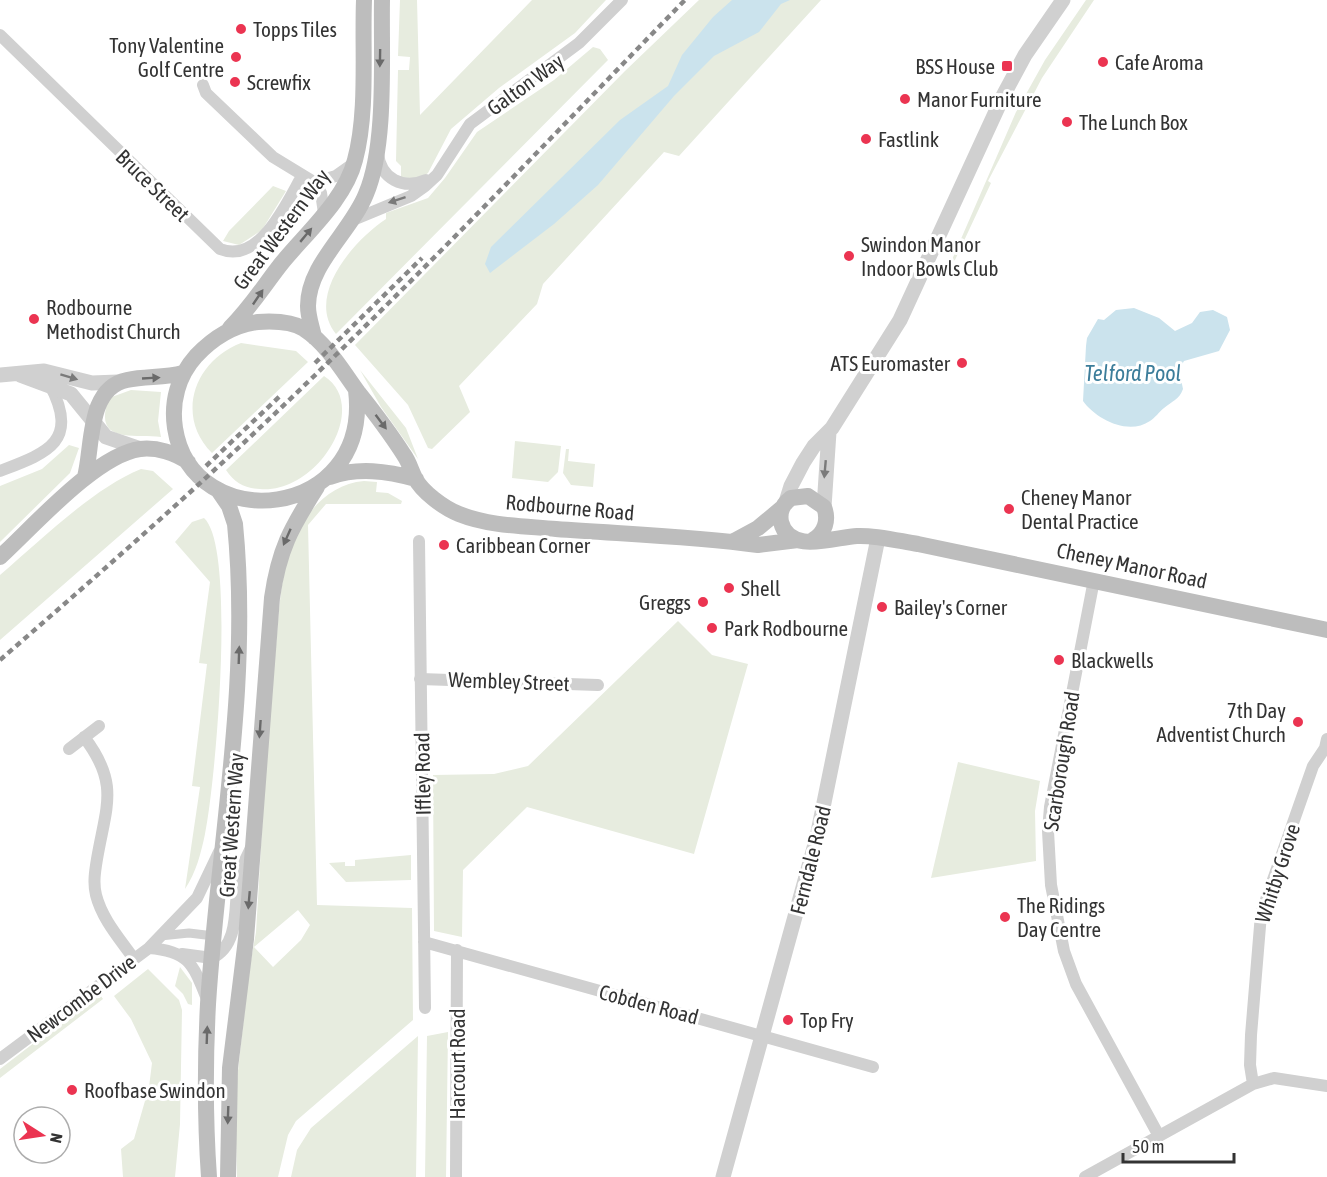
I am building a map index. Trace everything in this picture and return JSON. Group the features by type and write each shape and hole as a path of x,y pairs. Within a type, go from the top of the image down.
{"main road":[{"name":"Great Western Way","path":"225,333 252,306 276,271 324,213 348,178 355,163 361,123 364,0"},
{"path":"314,337 308,308 310,290 317,272 353,220 372,180 378,152 382,0"},
{"path":"188,462 178,440 174,419 176,398 183,373 201,351 225,333 245,324 275,322 295,325 314,337 356,390 358,412 351,442 339,467 323,482"},
{"path":"85,477 94,420 104,393 118,382 183,373"},
{"name":"Rodbourne Road","path":"356,390 394,440 416,479 451,510 487,522 684,539 734,541 758,545 805,540"},
{"path":"0,557 85,477 115,458 141,449 166,451 188,462 218,490 263,501 284,498 346,471 363,470 416,479"},
{"name":"Great Western Way","path":"228,1177 230,1068 254,842 264,674 275,578 287,534 323,482"},
{"name":"Great Western Way","path":"209,1177 206,1124 208,1003 225,838 238,666 239,591 235,524 229,506 218,490"},
{"path":"734,541 758,528 784,505 797,496 808,496 825,511 823,531 805,540 784,530 781,519 784,505"},
{"name":"Cheney Manor Road","path":"825,511 857,536"},
{"name":"Cheney Manor Road","path":"805,540 831,541 857,536 878,538 1094,580 1327,630"}],"street":[{"name":"Galton Way","path":"353,220 411,196 437,175 470,124 579,43 622,0"},
{"path":"784,505 791,486 814,446 829,432 900,320 1004,94 1025,55 1063,0"},
{"name":"Bruce Street","path":"0,35 220,249 239,251 263,237 277,220 302,176"},
{"path":"203,86 206,93 273,157 314,182 321,193 324,213"},
{"path":"378,152 383,171 399,183 413,185 437,175"},
{"path":"314,182 339,175 355,163"},
{"path":"0,375 51,372 92,383 118,382"},
{"path":"20,375 75,396 110,440 141,449"},
{"path":"0,471 38,456 53,446 62,427 62,413 50,385"},
{"path":"825,511 829,432"},
{"name":"Ferndale Road","path":"723,1177 819,829 878,538"},
{"name":"Iffley Road","path":"419,541 424,1008"},
{"name":"Scarborough Road","path":"1094,580 1050,807 1048,831 1051,885 1059,930 1076,984 1159,1136"},
{"name":"Wembley Street","path":"420,679 598,685"},
{"path":"69,749 99,726"},
{"path":"84,737 102,762 108,787 95,873 96,896 106,919 134,958"},
{"name":"Whitby Grove","path":"1253,1084 1250,1065 1251,1024 1261,914 1313,766 1327,739"},
{"name":"Newcombe Drive","path":"0,1059 149,948 197,898 225,838"},
{"path":"149,948 212,958 223,952 229,942 239,877 254,842"},
{"path":"159,936 189,933 214,936"},
{"name":"Cobden Road","path":"424,942 873,1067"},
{"name":"Harcourt Road","path":"456,1177 457,950"},
{"path":"182,954 196,972 208,1003"},
{"path":"1085,1177 1253,1084 1280,1078 1327,1086"}],"shaded area":[{"path":"400,0 417,0 420,115 532,0 606,0 575,33 499,88 451,129 428,173 412,178 401,177 401,166 396,161 398,70 409,70 410,57 398,56"},
{"path":"699,0 821,0 679,156 664,152 543,284 537,304 459,386 470,412 432,449 428,448 408,405 355,345 625,71"},
{"path":"1086,0 1094,0 1042,78 988,181 991,183 955,260 951,262 1016,112 1045,60"},
{"path":"593,47 600,49 608,60 336,334 328,319 326,303 330,286 337,270 360,240 386,219 386,213 428,198 477,132 554,80"},
{"path":"273,186 286,191 262,230 239,245 223,241 229,231"},
{"path":"241,343 296,351 308,362 212,453 194,423 195,391 201,376 211,363 225,351"},
{"path":"360,370 406,428 418,459 381,407"},
{"path":"324,376 337,390 342,407 340,426 331,446 318,463 301,478 281,487 260,489 245,486 236,481 226,470"},
{"path":"131,390 161,392 158,421 161,437 118,434 110,430 106,423 105,413 109,398"},
{"path":"515,441 561,446 558,472 548,482 512,478"},
{"path":"69,445 79,448 70,473 0,542 0,486 42,469"},
{"path":"566,449 569,449 568,461 595,464 593,487 571,485 563,473"},
{"path":"141,469 153,471 173,489 0,640 0,575 85,502"},
{"path":"377,482 376,492 388,493 402,501 401,504 326,504 308,525 317,905 412,908 413,1020 296,1121 288,1135 278,1177 237,1177 235,1098 249,971 256,932 269,725 282,588 291,548 309,513 328,495 351,483","holes":["298,910 310,925 301,940 273,967 254,947"]},
{"path":"204,518 214,538 219,573 221,669 214,769 205,834 195,870 185,889 200,787 192,786 207,664 199,663 210,582 175,542 192,522"},
{"path":"678,621 712,655 748,664 694,854 527,807 463,870 462,937 434,931 433,775 494,774 528,766"},
{"path":"958,762 1040,781 1035,811 1036,861 931,878"},
{"path":"411,855 411,880 346,882 329,863 345,862 345,866 355,866 355,860"},
{"path":"180,967 192,983 192,1005 188,1004 183,994 175,986"},
{"path":"148,969 179,1000 182,1010 180,1124 175,1177 123,1177 121,1149 134,1139 149,1087 152,1063 131,1019 114,996"},
{"path":"99,993 103,999 0,1078 0,1069"},
{"path":"448,1032 446,1177 425,1177 427,1036"},
{"path":"418,1036 416,1177 291,1177 297,1150 311,1128"}],"water":[{"path":"732,0 790,0 781,4 759,32 714,56 674,96 598,185 554,224 490,273 485,264 491,247 620,120 668,86 682,55 713,17"},
{"name":"Telford Pool","path":"1134,308 1159,318 1175,331 1192,323 1200,312 1213,310 1227,317 1230,330 1219,351 1184,361 1179,370 1183,389 1177,398 1150,421 1132,427 1104,419 1083,401 1087,338 1098,319 1104,320 1116,310"}],"railway":[{"path":"0,660 197,486 360,332 685,0"},
{"path":"315,363 422,258"},
{"path":"206,466 280,396"}],"place":[{"name":"Topps Tiles","path":"241,29"},
{"name":"Tony Valentine Golf Centre","path":"236,57"},
{"name":"Cafe Aroma","path":"1103,62"},
{"name":"BSS House","path":"1007,66"},
{"name":"Screwfix","path":"235,82"},
{"name":"Manor Furniture","path":"905,99"},
{"name":"The Lunch Box","path":"1067,122"},
{"name":"Fastlink","path":"866,139"},
{"name":"Swindon Manor Indoor Bowls Club","path":"849,256"},
{"name":"Rodbourne Methodist Church","path":"34,319"},
{"name":"ATS Euromaster","path":"962,363"},
{"name":"Cheney Manor Dental Practice","path":"1009,509"},
{"name":"Caribbean Corner","path":"444,545"},
{"name":"Shell","path":"729,588"},
{"name":"Greggs","path":"703,602"},
{"name":"Bailey's Corner","path":"882,607"},
{"name":"Park Rodbourne","path":"712,628"},
{"name":"Blackwells","path":"1059,660"},
{"name":"7th Day Adventist Church","path":"1298,722"},
{"name":"The Ridings Day Centre","path":"1005,917"},
{"name":"Top Fry","path":"788,1020"},
{"name":"Roofbase Swindon","path":"72,1090"}]}
